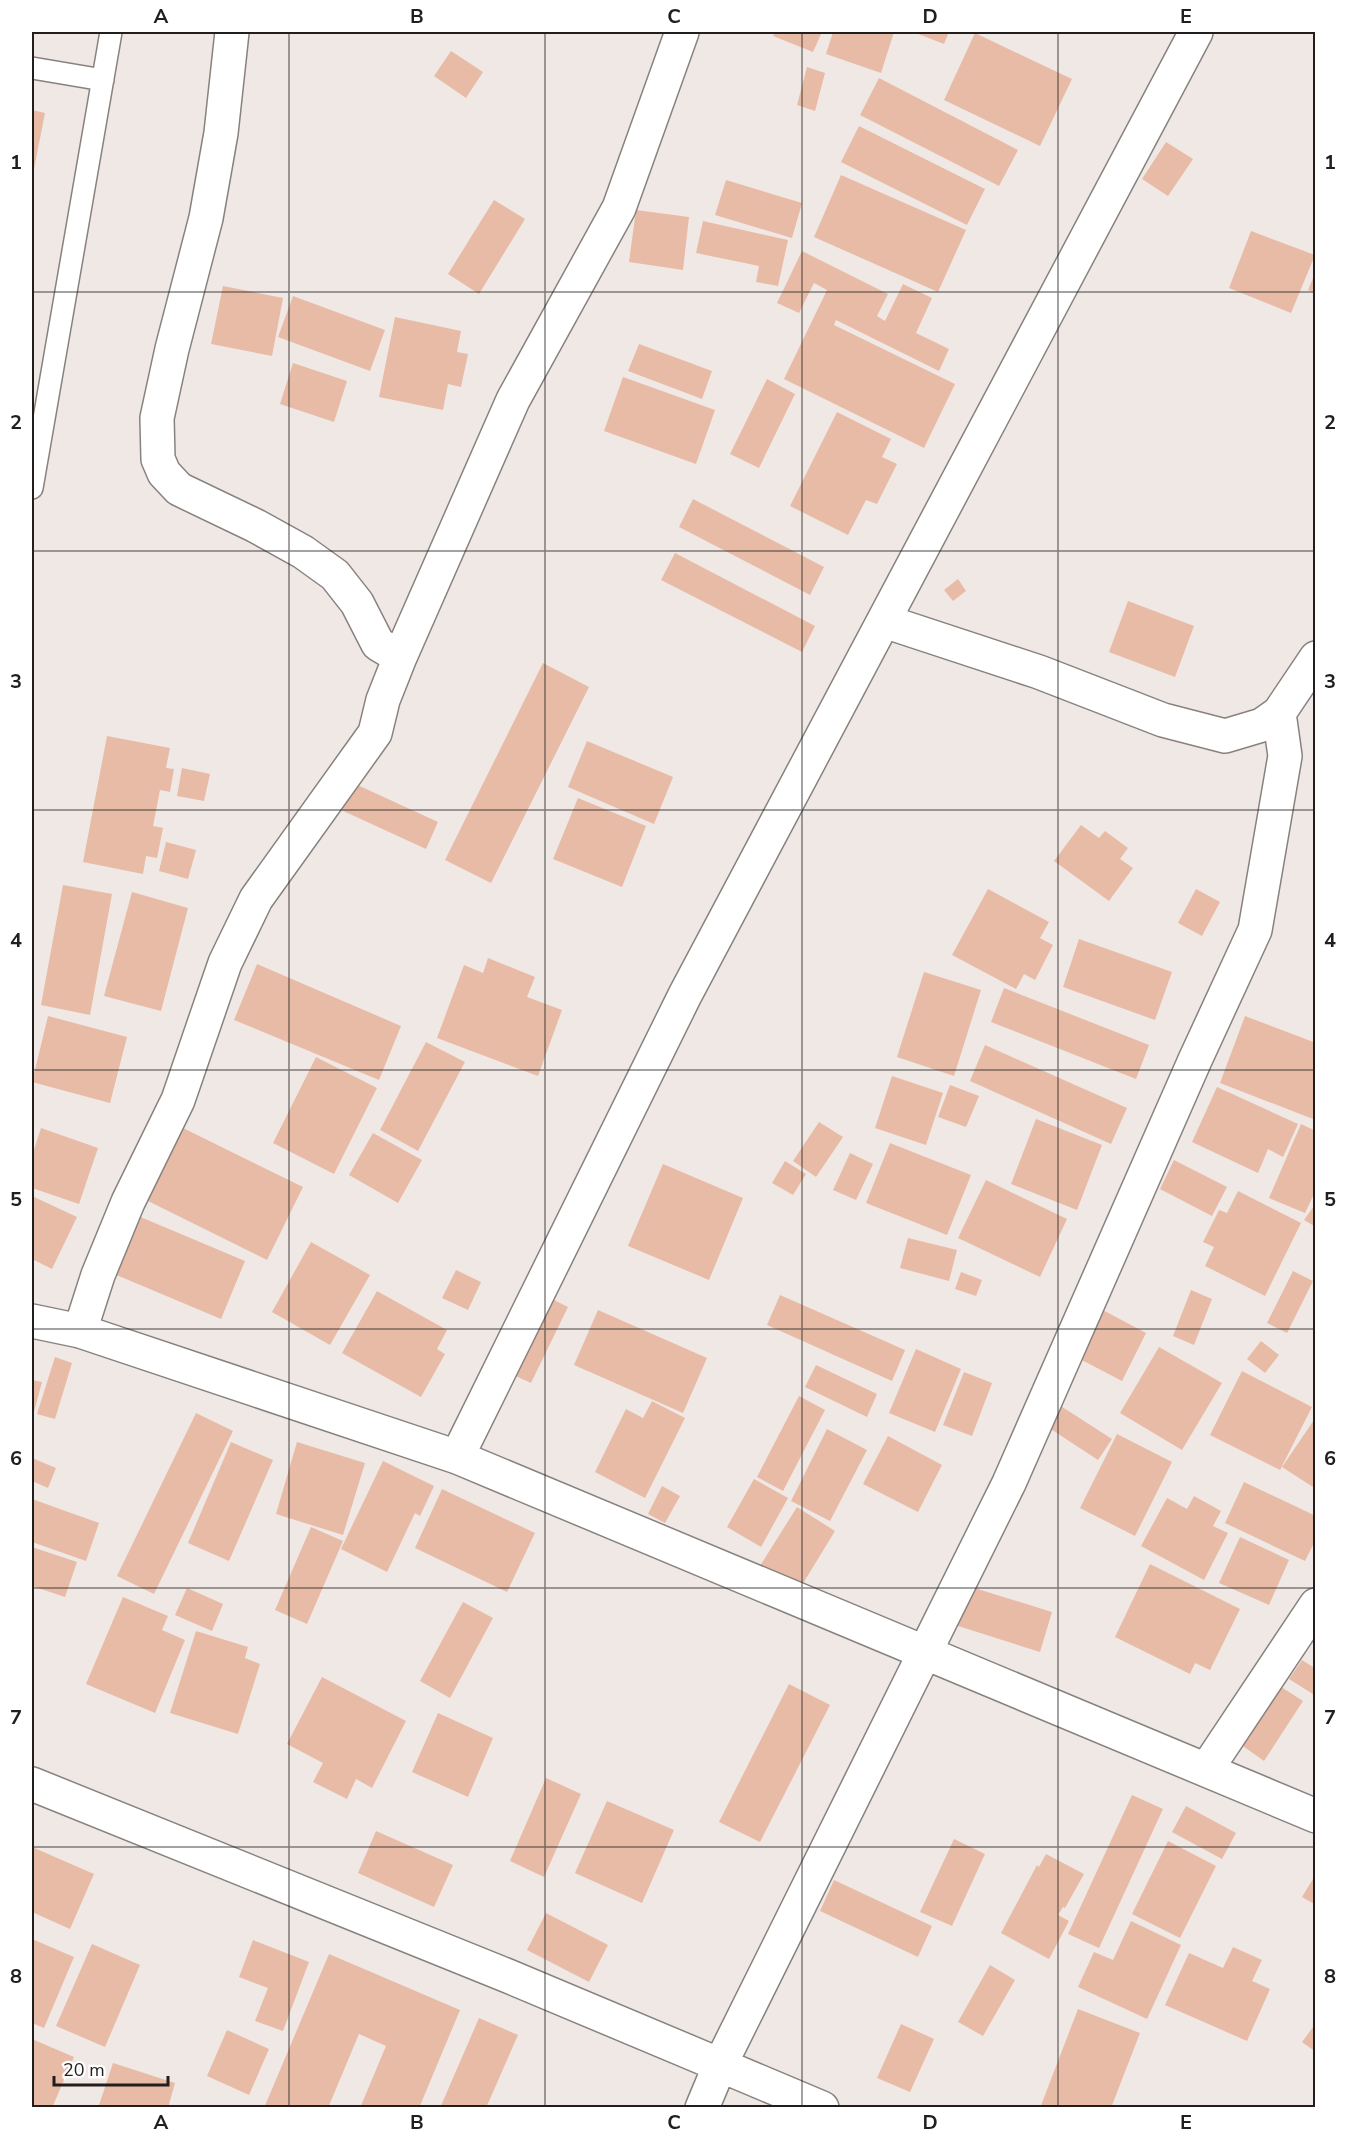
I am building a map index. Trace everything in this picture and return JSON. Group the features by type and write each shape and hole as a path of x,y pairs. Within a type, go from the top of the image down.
{"street":[{"path":"232,32 221,133 206,218 172,349 157,418 158,459 165,473 179,489 256,526 303,552 335,575 357,603 378,644 400,657"},
{"path":"80,1331 98,1275 128,1202 178,1100 225,963 256,899 375,733 383,699 400,657 513,400 619,208 682,32"},
{"path":"457,1457 685,995 1196,32"},
{"path":"884,621 1039,672 1163,720 1225,736 1262,725 1279,713 1316,658"},
{"path":"702,2108 720,2065 923,1652 1009,1483 1195,1060 1255,930 1285,756 1279,713"},
{"path":"32,1322 80,1331 457,1457 1316,1816"},
{"path":"1206,1770 1316,1605"},
{"path":"32,1784 497,1972 822,2108"}],"lane":[{"path":"32,488 111,32"},
{"path":"32,68 103,80"}],"building":[{"path":"775,32 822,32 813,52 773,36"},
{"path":"833,32 894,32 881,73 826,54"},
{"path":"913,32 949,32 944,44"},
{"path":"975,33 1072,79 1040,146 944,100"},
{"path":"451,51 483,72 466,98 434,76"},
{"path":"807,67 825,73 815,111 797,105"},
{"path":"879,78 1018,150 999,186 860,115"},
{"path":"32,110 45,113 33,174 32,174"},
{"path":"859,126 985,189 967,225 841,162"},
{"path":"1166,142 1193,159 1168,196 1142,179"},
{"path":"841,175 966,230 938,292 814,237"},
{"path":"726,180 802,203 792,238 715,215"},
{"path":"494,200 525,219 479,294 448,274"},
{"path":"636,210 689,217 683,270 629,262"},
{"path":"703,221 788,240 778,286 756,282 759,266 696,253"},
{"path":"1251,231 1315,255 1291,313 1229,288"},
{"path":"802,251 888,294 877,316 885,321 903,284 932,298 916,333 949,349 939,371 836,320 834,325 955,384 924,448 784,379 827,290 814,283 799,313 777,303"},
{"path":"1316,271 1316,293 1308,290"},
{"path":"223,286 283,298 272,356 211,344"},
{"path":"293,296 385,330 370,371 278,337"},
{"path":"395,317 461,331 457,352 468,354 461,387 448,384 443,410 379,397"},
{"path":"639,344 712,371 702,399 628,371"},
{"path":"293,363 347,381 334,422 280,404"},
{"path":"623,377 715,410 696,464 604,431"},
{"path":"767,379 795,394 759,468 730,454"},
{"path":"837,412 891,439 882,457 897,464 877,504 866,500 848,535 790,506"},
{"path":"693,499 824,567 810,595 679,527"},
{"path":"675,553 815,626 802,652 661,580"},
{"path":"958,579 966,591 953,601 944,590"},
{"path":"1128,601 1194,626 1175,677 1109,652"},
{"path":"543,663 589,687 491,883 445,860"},
{"path":"107,736 170,748 166,768 174,769 170,792 160,790 153,826 163,828 157,858 146,856 143,874 83,862"},
{"path":"587,741 673,777 654,824 568,787"},
{"path":"182,768 210,774 204,801 177,796"},
{"path":"351,782 438,822 426,849 339,809"},
{"path":"578,798 646,826 622,887 553,859"},
{"path":"1081,825 1099,838 1105,831 1128,848 1120,859 1133,868 1109,901 1054,861"},
{"path":"166,842 196,850 188,879 159,871"},
{"path":"63,885 112,894 90,1015 41,1005"},
{"path":"988,889 1049,922 1040,938 1053,945 1035,980 1024,974 1016,989 952,955"},
{"path":"1196,889 1220,902 1202,936 1178,923"},
{"path":"132,892 188,908 161,1011 104,996"},
{"path":"1079,939 1172,972 1155,1020 1063,987"},
{"path":"488,958 535,977 527,997 562,1010 538,1076 437,1038 464,965 483,973"},
{"path":"257,964 401,1026 379,1080 234,1020"},
{"path":"924,972 981,990 954,1076 897,1057"},
{"path":"1004,988 1149,1045 1136,1079 991,1022"},
{"path":"48,1016 127,1037 110,1103 32,1082"},
{"path":"1245,1016 1316,1043 1316,1113 1313,1119 1220,1083"},
{"path":"426,1042 465,1062 418,1151 380,1130"},
{"path":"985,1045 1127,1108 1111,1144 970,1081"},
{"path":"316,1057 377,1088 334,1174 273,1143"},
{"path":"892,1076 943,1093 926,1145 875,1128"},
{"path":"950,1085 979,1096 966,1127 938,1117"},
{"path":"1217,1087 1298,1124 1283,1157 1268,1149 1258,1173 1192,1142"},
{"path":"1036,1119 1102,1145 1077,1210 1011,1184"},
{"path":"819,1122 843,1137 816,1177 793,1161"},
{"path":"1301,1124 1316,1131 1316,1190 1305,1213 1269,1198"},
{"path":"41,1128 98,1148 79,1204 32,1188 32,1156"},
{"path":"183,1128 303,1187 267,1260 148,1201"},
{"path":"373,1133 422,1160 398,1203 349,1175"},
{"path":"890,1143 971,1175 947,1235 866,1203"},
{"path":"850,1153 873,1164 856,1200 833,1190"},
{"path":"1174,1160 1227,1187 1212,1216 1160,1189"},
{"path":"785,1161 806,1174 793,1195 772,1183"},
{"path":"663,1164 743,1198 709,1280 628,1246"},
{"path":"986,1180 1067,1219 1040,1277 958,1238"},
{"path":"1238,1191 1301,1223 1265,1296 1205,1266 1214,1247 1203,1242 1219,1210 1227,1213"},
{"path":"32,1196 77,1217 52,1269 32,1259"},
{"path":"1316,1203 1316,1227 1304,1220"},
{"path":"131,1213 245,1261 221,1319 107,1271"},
{"path":"908,1238 957,1250 949,1281 900,1268"},
{"path":"311,1242 370,1275 330,1345 272,1312"},
{"path":"456,1270 481,1282 468,1310 442,1298"},
{"path":"1293,1271 1313,1281 1287,1333 1267,1323"},
{"path":"961,1272 982,1280 976,1296 955,1289"},
{"path":"1191,1290 1212,1299 1194,1345 1173,1336"},
{"path":"377,1291 447,1330 437,1349 445,1354 421,1397 342,1353"},
{"path":"780,1295 905,1350 892,1381 767,1325"},
{"path":"546,1296 568,1307 531,1383 509,1373"},
{"path":"1099,1308 1146,1333 1122,1381 1074,1356"},
{"path":"598,1310 707,1358 683,1413 574,1365"},
{"path":"1261,1341 1279,1355 1265,1373 1247,1359"},
{"path":"1159,1347 1222,1383 1182,1450 1120,1413"},
{"path":"916,1349 961,1369 935,1432 889,1413"},
{"path":"55,1357 72,1363 55,1419 37,1414"},
{"path":"816,1365 877,1394 867,1417 805,1387"},
{"path":"1242,1371 1312,1407 1280,1470 1210,1435"},
{"path":"964,1372 992,1383 972,1436 943,1425"},
{"path":"32,1380 42,1382 32,1419"},
{"path":"799,1396 825,1410 783,1491 757,1477"},
{"path":"652,1401 685,1418 645,1498 595,1472 626,1409 643,1418"},
{"path":"1053,1401 1112,1439 1098,1460 1040,1422"},
{"path":"196,1413 233,1431 154,1594 117,1576"},
{"path":"1316,1417 1316,1489 1282,1467"},
{"path":"827,1429 867,1450 830,1521 791,1501"},
{"path":"1117,1434 1172,1462 1135,1536 1080,1508"},
{"path":"888,1436 942,1465 918,1512 863,1484"},
{"path":"231,1442 273,1460 229,1561 188,1543"},
{"path":"297,1442 365,1463 343,1535 276,1514"},
{"path":"32,1458 56,1468 48,1488 32,1481"},
{"path":"383,1461 434,1486 420,1516 415,1513 387,1572 341,1549"},
{"path":"754,1479 788,1498 761,1547 727,1527"},
{"path":"1244,1482 1316,1516 1316,1539 1305,1561 1225,1523"},
{"path":"662,1486 680,1496 665,1523 648,1514"},
{"path":"442,1489 535,1533 507,1592 415,1548"},
{"path":"1194,1496 1221,1511 1213,1526 1228,1533 1204,1580 1141,1546 1167,1498 1187,1509"},
{"path":"32,1499 99,1523 86,1561 32,1542"},
{"path":"797,1507 835,1531 799,1590 760,1566"},
{"path":"311,1527 343,1541 307,1624 275,1610"},
{"path":"1240,1537 1289,1560 1269,1605 1219,1583"},
{"path":"32,1547 77,1562 65,1597 32,1586"},
{"path":"1150,1564 1240,1609 1210,1670 1195,1663 1190,1674 1115,1637"},
{"path":"968,1586 1052,1612 1040,1652 955,1625"},
{"path":"187,1588 223,1604 212,1631 175,1615"},
{"path":"123,1597 168,1616 162,1630 185,1640 155,1713 86,1684"},
{"path":"463,1602 493,1618 450,1698 420,1681"},
{"path":"196,1631 248,1647 245,1658 260,1664 238,1734 170,1713"},
{"path":"1302,1660 1316,1669 1316,1696 1289,1679"},
{"path":"322,1677 406,1721 372,1788 356,1779 347,1799 313,1782 323,1763 287,1744"},
{"path":"789,1684 830,1705 760,1842 719,1822"},
{"path":"1278,1685 1303,1701 1264,1761 1240,1744"},
{"path":"438,1713 493,1738 468,1797 412,1772"},
{"path":"546,1778 581,1794 544,1877 510,1861"},
{"path":"1132,1795 1163,1809 1099,1948 1068,1934"},
{"path":"607,1801 674,1830 642,1903 575,1873"},
{"path":"1186,1806 1236,1833 1222,1859 1172,1832"},
{"path":"376,1831 453,1865 434,1907 358,1873"},
{"path":"954,1839 985,1854 952,1926 920,1912"},
{"path":"1168,1841 1216,1866 1180,1938 1132,1914"},
{"path":"32,1847 94,1874 70,1929 32,1912"},
{"path":"1046,1854 1084,1874 1065,1908 1063,1907 1058,1915 1069,1921 1049,1959 1001,1933 1037,1865 1039,1867"},
{"path":"1316,1874 1316,1905 1302,1897"},
{"path":"834,1880 932,1926 918,1957 820,1911"},
{"path":"546,1913 608,1945 589,1982 527,1950"},
{"path":"1131,1921 1181,1945 1147,2019 1078,1987 1094,1952 1113,1960"},
{"path":"32,1939 74,1957 44,2028 32,2023"},
{"path":"253,1940 309,1962 283,2031 255,2021 268,1988 239,1977"},
{"path":"92,1944 140,1965 105,2047 56,2026"},
{"path":"1233,1947 1262,1960 1252,1981 1270,1989 1247,2041 1165,2005 1189,1953 1223,1968"},
{"path":"329,1954 460,2010 419,2108 360,2108 386,2046 359,2034 328,2108 264,2108"},
{"path":"990,1965 1015,1980 983,2036 958,2022"},
{"path":"1078,2009 1140,2033 1111,2108 1040,2108"},
{"path":"479,2018 518,2035 486,2108 440,2108"},
{"path":"1316,2023 1316,2052 1302,2042"},
{"path":"901,2024 934,2039 910,2092 877,2078"},
{"path":"227,2030 269,2049 249,2095 207,2076"},
{"path":"32,2039 74,2057 52,2108 32,2108"},
{"path":"113,2063 175,2083 168,2108 98,2108"}]}
